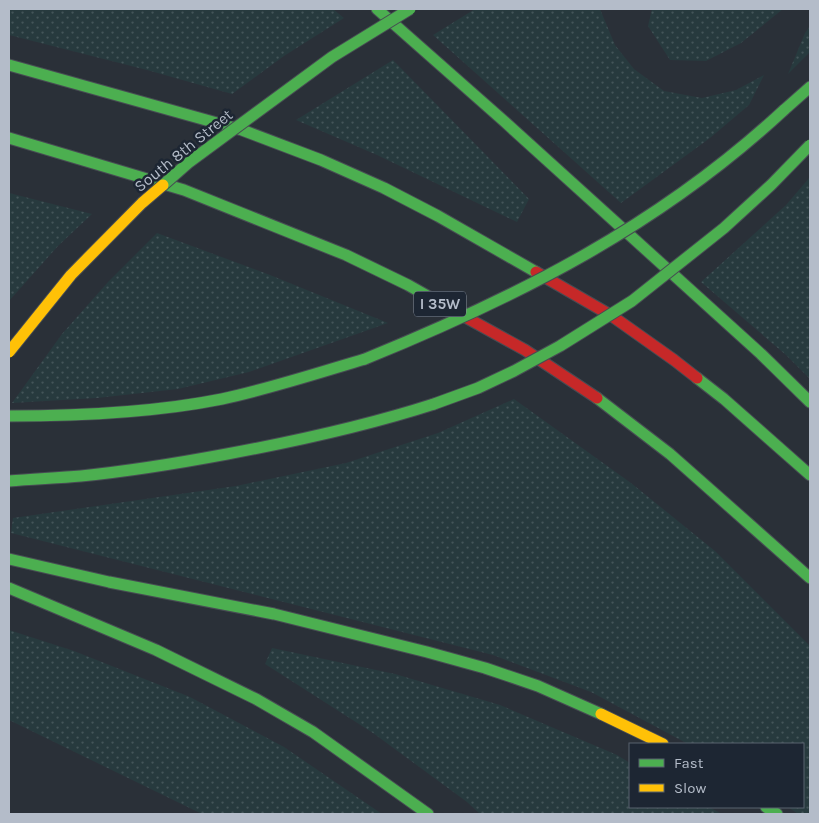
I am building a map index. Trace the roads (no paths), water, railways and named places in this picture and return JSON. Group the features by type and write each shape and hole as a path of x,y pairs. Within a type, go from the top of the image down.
{"highway":[{"path":"377,9 505,122 754,348 810,402"},
{"name":"South 8th Street","path":"9,352 71,274 142,203 182,169 332,56 410,9"},
{"path":"9,65 242,130 321,160 384,188 438,216 612,316 674,360 724,400 810,475"},
{"path":"9,416 54,417 92,415 156,409 215,400 305,377 365,359 424,336 465,318 572,264 662,207 696,184 747,144 810,87"},
{"name":"I 35W","path":"9,138 184,190 346,255 408,285 525,350 604,402 670,454 810,578"},
{"path":"9,481 86,475 166,464 340,431 383,420 478,388 514,372 632,301 724,228 771,185 810,145"},
{"path":"9,558 109,582 274,614 485,668 538,686 581,704 661,743"},
{"path":"9,588 156,650 256,699 313,732 428,814"}]}
